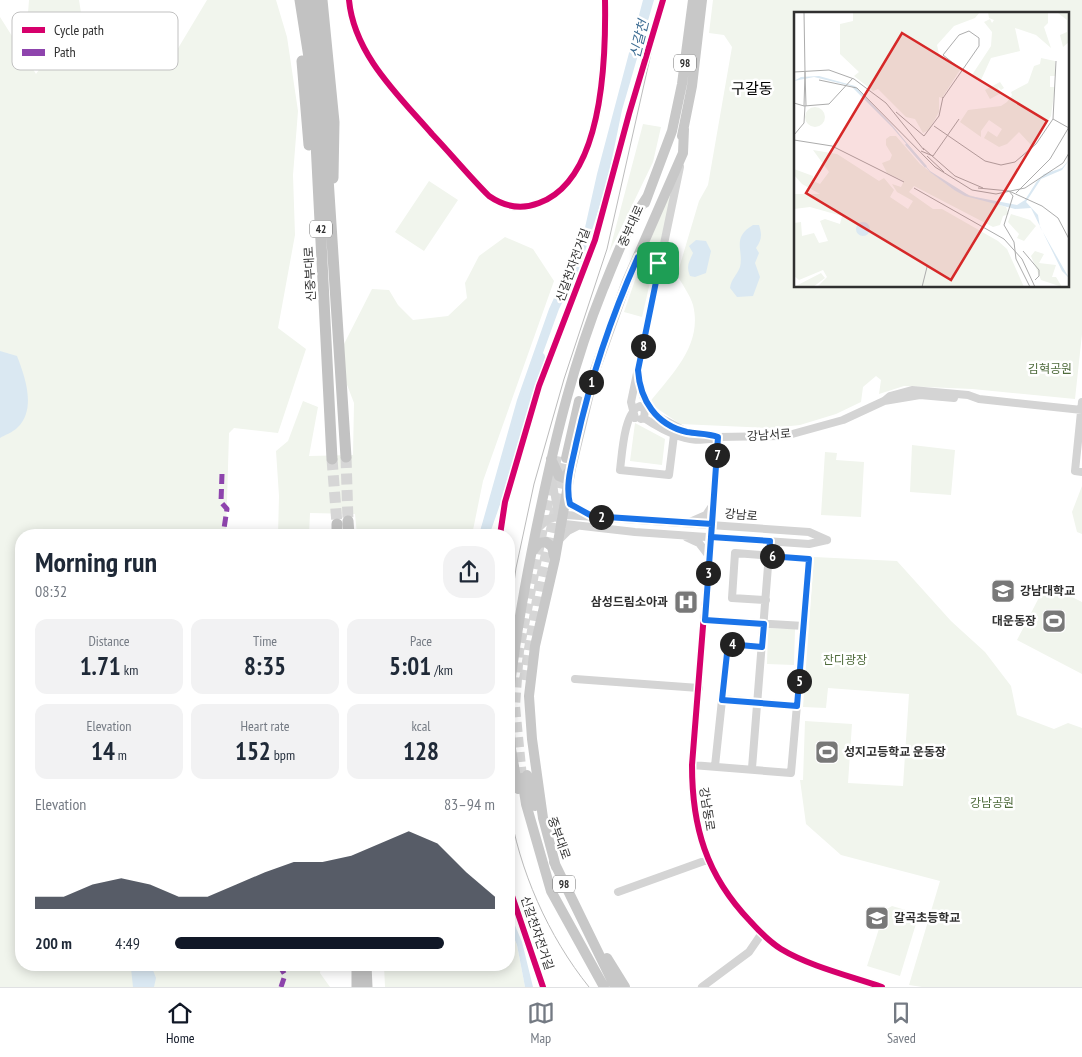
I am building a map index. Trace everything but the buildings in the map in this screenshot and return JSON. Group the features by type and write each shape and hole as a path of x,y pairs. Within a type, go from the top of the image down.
{"highway":[{"path":"293,0 304,76 318,247 324,275"},
{"name":"신중부대로","path":"300,0 313,83 332,459"},
{"name":"신중부대로","path":"311,0 321,69 346,457"},
{"path":"322,0 334,122 335,157 329,203"},
{"path":"348,521 349,529"},
{"path":"357,971 357,987"},
{"path":"366,971 367,987"},
{"path":"372,971 373,987"}],"main road":[{"name":"중부대로","path":"556,456 594,328 648,197 672,130 682,84 693,0"},
{"name":"중부대로","path":"556,456 602,328 684,129 692,86 702,0"},
{"path":"556,867 543,818 537,780 529,696 535,646 554,559 560,518 588,394 610,326 683,153 684,129"},
{"path":"556,456 559,476 564,478 571,468"},
{"path":"515,638 530,553 556,456"},
{"path":"530,553 539,543 546,542 552,547 554,559"},
{"path":"515,774 519,798 538,867 551,891"},
{"name":"중부대로","path":"604,987 551,891 526,804 525,776 538,819 556,867 616,987"},
{"path":"579,914 625,987"}],"street":[{"path":"349,0 363,46 389,85 489,196 505,205 524,207 544,201 558,192 574,176 584,157 595,118 603,67 605,0"},
{"path":"634,415 632,402 683,153"},
{"path":"638,257 644,254 652,254 656,258 658,272"},
{"path":"638,370 638,393 645,413 674,430 718,437"},
{"path":"639,383 646,402 655,415 687,432"},
{"name":"강남서로","path":"718,437 785,436 843,420 884,401 920,395 1082,407"},
{"path":"674,435 669,475 620,470 627,424 634,415 637,406 662,430 674,435 709,440 718,437"},
{"path":"1082,407 1075,471 1082,472"},
{"path":"634,415 645,413"},
{"path":"711,537 718,437"},
{"path":"536,530 548,519 560,518 551,473 556,456"},
{"path":"566,490 570,504 592,516"},
{"path":"687,522 706,515 713,504"},
{"path":"556,543 568,530 578,526 579,516"},
{"name":"강남로","path":"592,516 712,524 809,532 827,540 809,544 680,535 578,526 560,518 592,516"},
{"path":"680,535 699,543 709,557"},
{"name":"강남동로","path":"711,537 692,765 692,798 697,826 707,860 723,888 762,933 781,949 882,987"},
{"path":"752,768 770,541"},
{"path":"692,765 752,768 790,773 809,559 735,553 732,598 766,600"},
{"path":"705,620 804,626"},
{"path":"715,766 728,644 762,647"},
{"path":"575,680 699,688"},
{"path":"722,700 797,706"},
{"path":"618,892 707,860"},
{"path":"702,987 749,952 762,933"}],"green space":[{"path":"29,0 79,0 81,12 28,12"},
{"path":"207,0 276,0 287,37 298,111 293,175 295,235 278,328 306,349 278,433 234,428 229,433 226,529 15,529 15,971 320,971 330,987 0,987 0,17 12,36 12,70 33,70 36,74 39,70 178,70 178,48"},
{"name":"김혁공원","path":"713,0 1082,0 1082,334 1075,399 972,389 904,386 879,394 881,380 876,376 863,387 861,402 836,414 800,425 772,428 680,424 649,403 676,370 690,346 694,333 693,305 677,275 699,201 708,185 732,47 724,35 709,33"},
{"path":"643,124 661,127 653,162 609,253"},
{"path":"678,169 659,263 643,252"},
{"path":"429,181 458,200 424,251 395,232"},
{"path":"505,237 533,249 554,281 483,481 473,529 356,529 355,514 310,513 309,529 278,529 279,496 276,451 288,441 303,401 318,407 309,456 353,455 354,403 341,369 343,346 372,289 389,290 398,305 413,320 448,316 467,298 465,283 479,256"},
{"path":"646,258 652,261 654,265 642,317 624,312 642,260"},
{"path":"635,423 665,439 662,465 630,461"},
{"path":"912,445 955,450 951,495 910,492"},
{"path":"825,452 837,453 836,460 864,462 861,517 821,515"},
{"path":"1082,486 1082,534 1077,532 1072,512"},
{"name":"강남공원","path":"814,557 897,561 951,621 985,652 1011,686 1017,715 1054,729 1068,723 1082,728 1082,987 922,987 909,985 940,881 841,855 806,824 800,780 803,780 805,721 852,724 848,783 903,786 909,694 828,688 826,708 803,707"},
{"name":"대운동장","path":"1046,584 1082,602 1082,674 1017,640"},
{"path":"768,628 795,629 794,665 767,664"},
{"path":"892,906 919,914 900,976 867,966 885,910"},
{"path":"515,940 525,987 385,987 384,971 515,971"}],"water":[{"path":"643,0 654,0 622,110 607,183 579,269 559,309 516,427 488,529 481,529 517,400 549,309 584,232 597,174"},
{"path":"753,225 759,225 761,231 761,237 756,248 759,253 755,263 760,277 753,296 737,297 730,288 740,267 740,240 746,230"},
{"path":"696,240 706,241 711,251 706,273 695,277 690,276 688,267 693,253 689,246"},
{"path":"0,351 17,356 26,383 28,402 27,412 23,420 15,429 0,438"},
{"path":"515,925 522,942 533,987 525,987 515,940"},
{"path":"131,971 153,971 156,978 154,987 133,987"}],"waterway":[{"name":"신갈천","path":"486,529 503,481 540,357"}],"tunnel":[{"path":"522,777 515,706 519,651 557,456"},
{"path":"346,457 348,521"},
{"path":"524,680 539,587 566,458"},
{"path":"332,459 337,524"}],"tram line":[{"path":"515,575 534,484 564,379 607,249 663,0"},
{"path":"515,834 528,878 548,924 574,967 589,987"}],"marked path":[{"path":"222,474 221,502 227,509 224,529"},
{"path":"281,987 285,975 283,971"}],"cycle path":[{"path":"349,0 359,38 368,56 392,89 489,196 501,203 519,207 539,203 561,190 577,169 589,144 597,114 602,83 605,0"},
{"name":"신갈천자전거길","path":"501,529 505,502 539,386 595,240 629,114 663,0"},
{"path":"718,437 692,765 695,809 704,849 722,886 735,904 757,929 773,943 804,961 882,987"},
{"name":"신갈천자전거길","path":"515,905 543,987"}],"place":[{"name":"강남대학교","path":"1003,591"},
{"name":"삼성드림소아과","path":"686,602"},
{"name":"대운동장","path":"1054,621"},
{"name":"성지고등학교 운동장","path":"827,752"},
{"name":"갈곡초등학교","path":"877,918"}],"district":[{"name":"구갈동","path":"752,89"}],"route":[{"path":"658,263 652,254 648,253 638,257 610,326 583,412 566,490 570,504 592,516 712,524 710,544 705,620 764,624 762,647 728,644 722,700 797,706 809,559 769,556 770,541 711,537 712,524 718,437 709,434 687,432 664,421 650,409 640,389 638,370 658,272 658,263"}],"park label":[{"name":"잔디광장","path":"845,660"}]}
